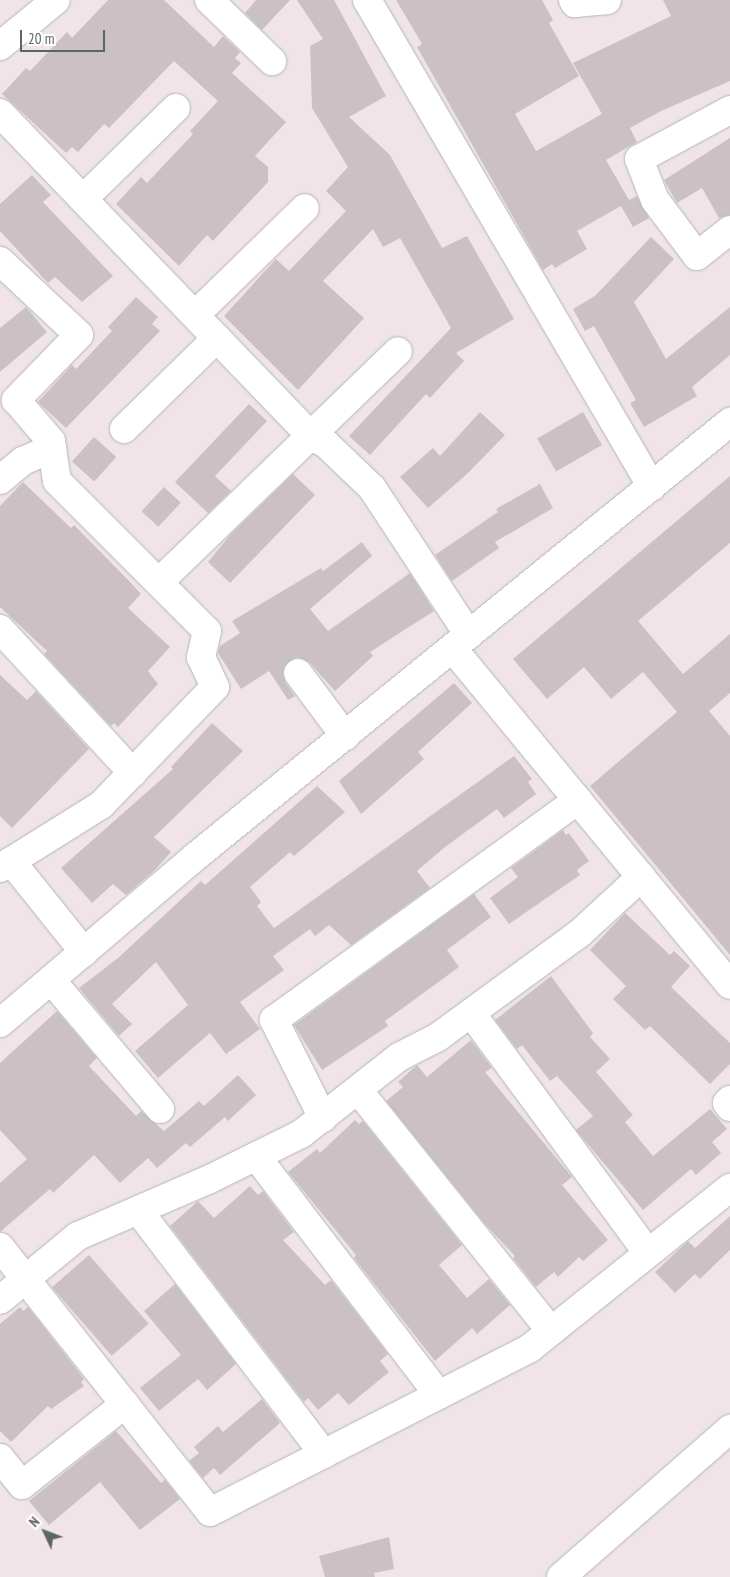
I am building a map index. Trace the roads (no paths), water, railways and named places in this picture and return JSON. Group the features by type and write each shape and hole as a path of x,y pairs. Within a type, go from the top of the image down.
{"street":[{"path":"0,46 56,0"},
{"path":"210,0 272,61"},
{"path":"367,0 652,487"},
{"path":"573,0 575,4 607,0"},
{"path":"83,200 176,108"},
{"path":"730,110 639,159 659,207 697,256 730,230"},
{"path":"0,113 311,436 326,444 372,488 461,642 578,800 730,984"},
{"path":"195,315 305,208"},
{"path":"0,262 79,335 16,400 51,441 57,481 207,631 201,657 216,687 101,805 6,865 84,952"},
{"path":"124,429 217,338"},
{"path":"158,582 398,351"},
{"path":"0,1023 345,736 730,422"},
{"path":"0,480 23,461 52,448"},
{"path":"0,629 133,773"},
{"path":"298,673 345,736"},
{"path":"323,1118 274,1020 578,800"},
{"path":"0,1300 78,1236 256,1156 300,1134 323,1118 398,1057 438,1038 580,933 641,877"},
{"path":"51,980 160,1109"},
{"path":"471,1013 648,1254"},
{"path":"358,1090 551,1331"},
{"path":"730,1100 727,1103 730,1107"},
{"path":"256,1156 439,1395"},
{"path":"0,1247 210,1512 530,1348 730,1188"},
{"path":"138,1210 324,1454"},
{"path":"0,1458 22,1485 125,1404"},
{"path":"561,1577 730,1429"}]}
